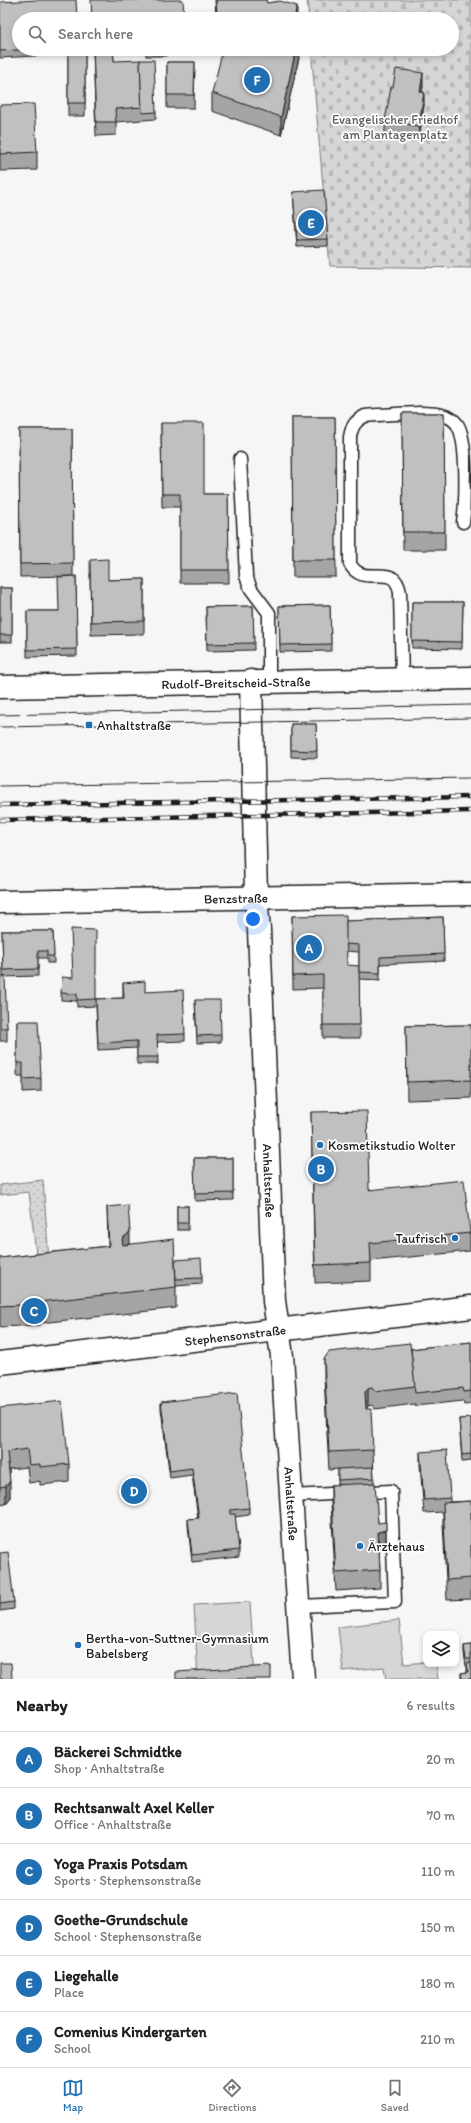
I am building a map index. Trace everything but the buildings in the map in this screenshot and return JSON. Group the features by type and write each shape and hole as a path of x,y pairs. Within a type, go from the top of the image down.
{"street":[{"name":"Rudolf-Breitscheid-Straße","path":"0,687 471,678"},
{"name":"Anhaltstraße","path":"260,681 256,898 260,937 274,1301 282,1356 303,1679"},
{"name":"Benzstraße","path":"0,902 471,894"},
{"name":"Stephensonstraße","path":"0,1363 471,1307"}],"lane":[{"path":"402,679 400,593 396,579 390,576 359,575 354,572 350,564 350,437 352,427 356,420 365,416 435,414 450,418 457,424 463,442 466,502 463,522"},
{"path":"240,459 246,576 251,589 269,613 260,681"},
{"path":"291,1496 391,1491 395,1602 298,1606"}],"green space":[{"name":"Evangelischer Friedhof am Plantagenplatz","path":"307,0 471,0 471,268 330,266 312,56 459,56 459,12 308,12"},
{"path":"43,1180 50,1274 37,1263 29,1192 0,1195 0,1185"},
{"path":"250,1602 255,1679 198,1679 194,1605"},
{"path":"399,1620 404,1664 423,1662 423,1667 436,1667 438,1679 386,1679 384,1667 343,1671 338,1627"}],"tram line":[{"path":"0,715 471,705"},
{"path":"0,727 471,718"},
{"path":"0,786 471,778"}],"railway":[{"path":"0,805 471,797"},
{"path":"0,820 471,811"}],"place":[{"name":"Comenius Kindergarten","path":"257,80"},
{"name":"Liegehalle","path":"311,223"},
{"name":"Anhaltstraße","path":"89,725"},
{"name":"Bäckerei Schmidtke","path":"309,948"},
{"name":"Kosmetikstudio Wolter","path":"320,1145"},
{"name":"Rechtsanwalt Axel Keller","path":"321,1169"},
{"name":"Taufrisch","path":"455,1238"},
{"name":"Yoga Praxis Potsdam","path":"34,1311"},
{"name":"Goethe-Grundschule","path":"134,1491"},
{"name":"Ärztehaus","path":"360,1546"},
{"name":"Bertha-von-Suttner-Gymnasium Babelsberg","path":"78,1645"}]}
